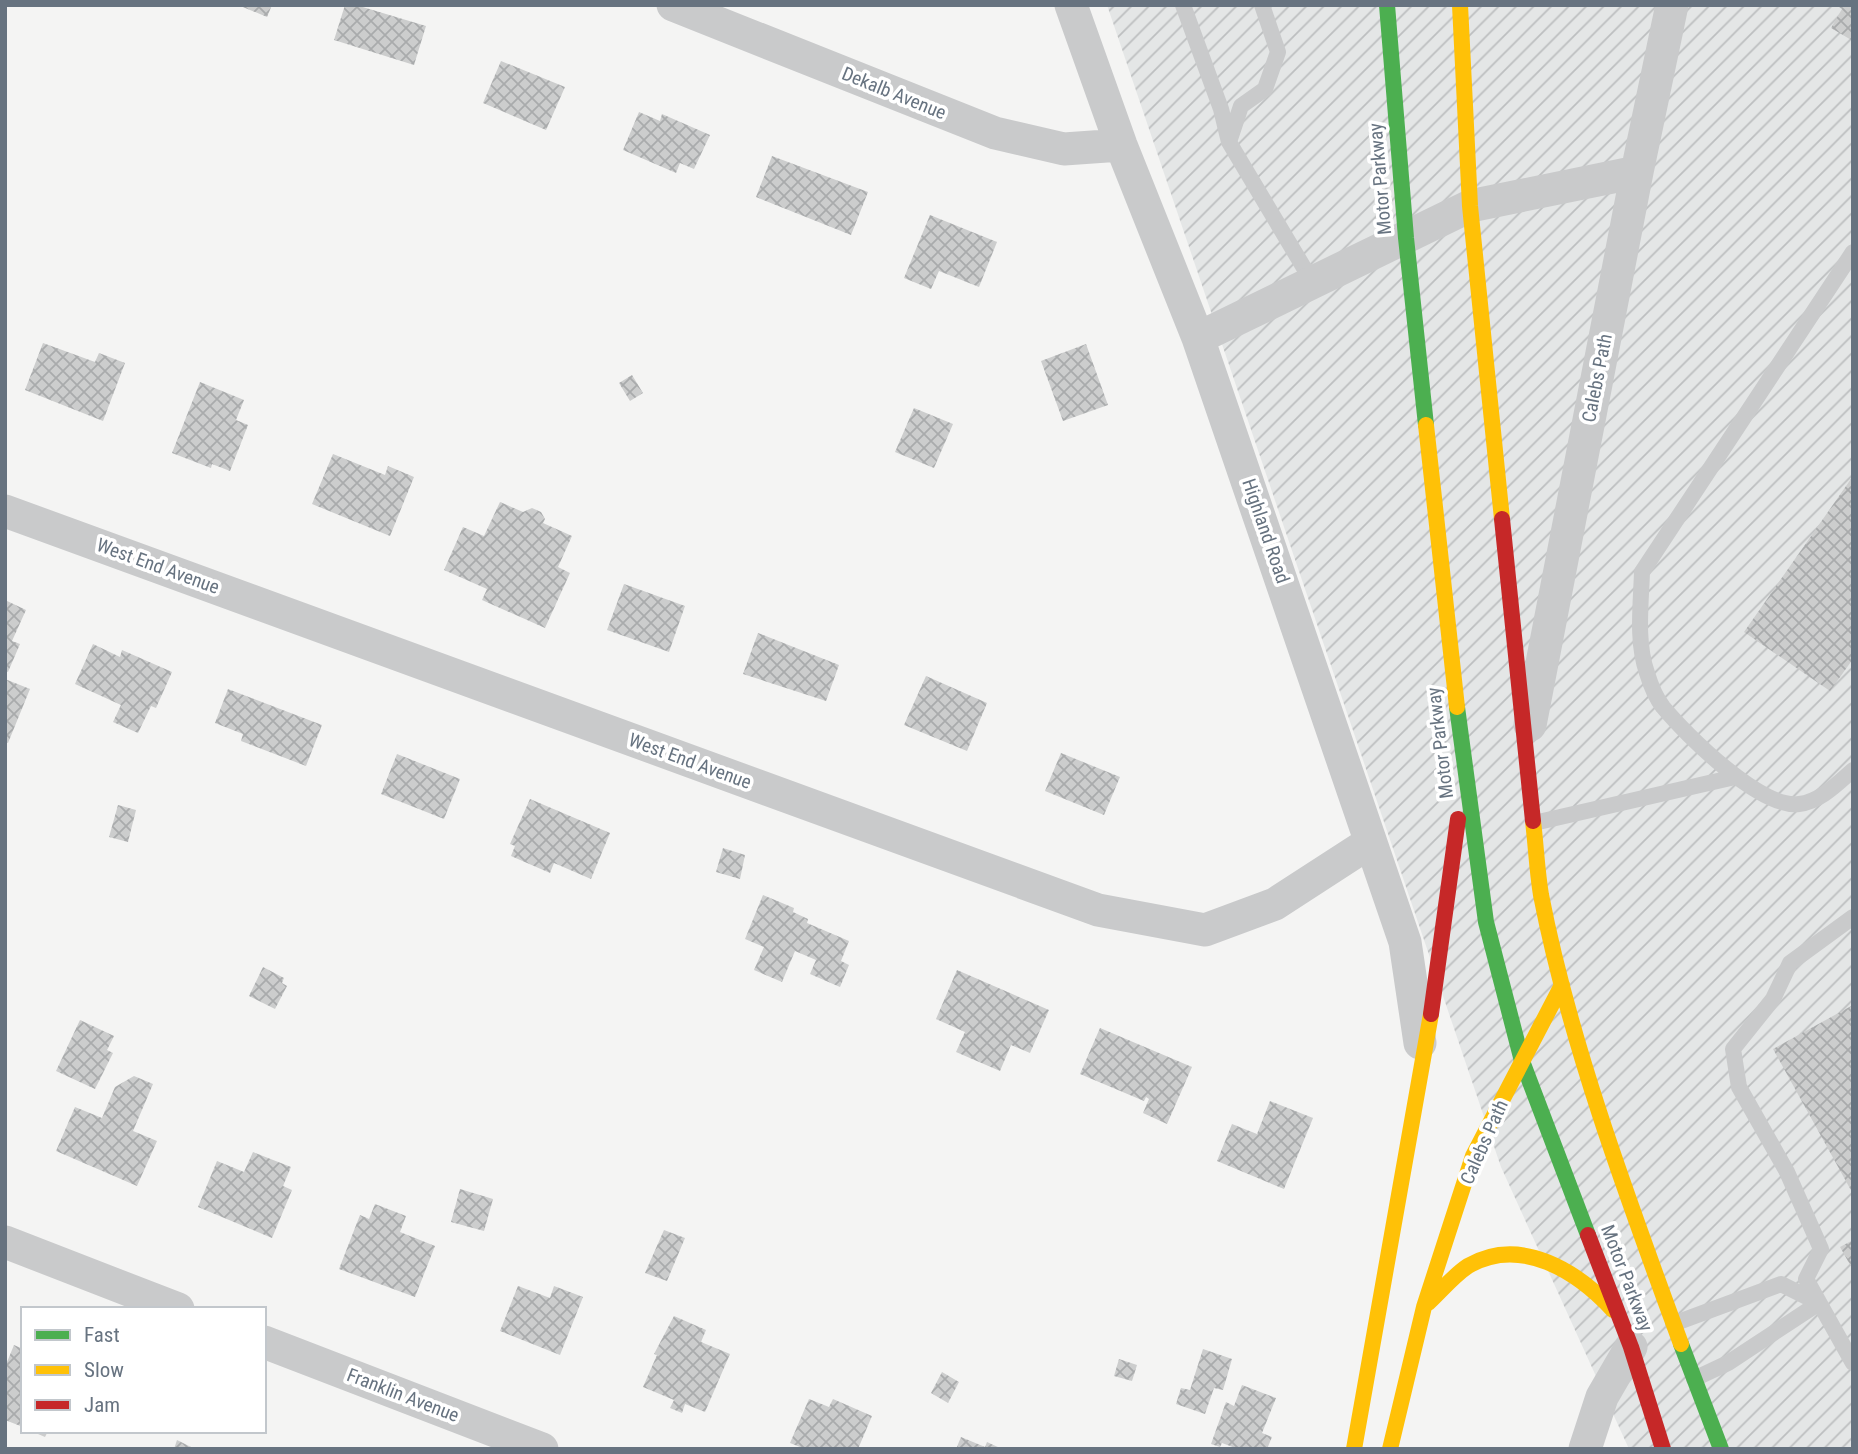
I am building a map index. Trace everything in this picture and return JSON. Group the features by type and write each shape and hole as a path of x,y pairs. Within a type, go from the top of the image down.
{"main road":[{"name":"Motor Parkway","path":"1387,5 1406,238 1464,775 1486,922 1522,1061 1626,1333 1663,1449"},
{"name":"Motor Parkway","path":"1460,5 1470,206 1541,894 1562,985 1673,1324 1721,1449"},
{"path":"1354,1449 1423,1068 1464,775"},
{"name":"Calebs Path","path":"1390,1449 1424,1307 1473,1156 1562,985"},
{"path":"1424,1307 1466,1268 1482,1260 1530,1255 1559,1264 1590,1283 1626,1333"}],"street":[{"name":"Dekalb Avenue","path":"673,5 995,133 1064,149 1121,145"},
{"name":"Highland Road","path":"1071,5 1121,145 1198,338 1369,844 1405,942 1423,1068"},
{"name":"Calebs Path","path":"1525,752 1672,5"},
{"path":"1198,338 1470,206 1637,172"},
{"name":"West End Avenue","path":"5,510 1098,910 1205,930 1275,904 1369,844"},
{"path":"5,1242 173,1307"},
{"path":"1586,1449 1626,1333"},
{"name":"Franklin Avenue","path":"266,1343 542,1449"}],"lane":[{"path":"1183,5 1221,109 1229,142 1313,283"},
{"path":"1229,142 1241,106 1265,89 1278,52 1262,5"},
{"path":"1853,253 1642,572 1640,624 1646,671 1662,705 1735,776 1773,801 1800,804 1829,792 1853,770"},
{"path":"1534,823 1735,776"},
{"path":"1853,917 1790,963 1773,999 1733,1049 1739,1087 1787,1172 1821,1249 1806,1279 1853,1363"},
{"path":"1673,1324 1781,1284 1819,1303"},
{"path":"1694,1379 1738,1357 1819,1303"}],"shaded area":[{"path":"1107,5 1853,5 1853,1449 1629,1449 1501,1167"}],"building":[{"path":"238,5 272,5 267,17"},
{"path":"345,5 356,5 426,26 414,65 334,40"},
{"path":"1836,5 1853,5 1853,41 1831,28 1842,9"},
{"path":"501,61 565,87 546,130 483,103"},
{"path":"639,112 660,121 662,114 710,135 694,169 680,163 676,173 623,150"},
{"path":"772,156 868,192 851,235 756,197"},
{"path":"930,215 997,242 979,287 939,271 931,289 904,278"},
{"path":"43,343 95,362 99,353 125,363 103,421 25,390"},
{"path":"1086,344 1108,405 1063,421 1041,361"},
{"path":"632,375 643,393 630,401 619,383"},
{"path":"200,382 244,400 236,420 248,425 230,471 212,464 211,468 172,453"},
{"path":"914,408 953,424 934,468 895,452"},
{"path":"333,454 385,475 388,466 414,477 390,536 312,504"},
{"path":"1853,476 1853,659 1830,691 1744,632"},
{"path":"500,502 523,512 532,508 541,512 545,519 543,523 572,536 558,567 570,573 545,628 482,600 487,589 444,570 463,527 484,536"},
{"path":"624,584 685,606 669,652 607,630"},
{"path":"5,600 26,610 12,641 20,644 8,672 5,671"},
{"path":"758,633 839,665 826,701 743,674"},
{"path":"93,644 120,657 122,650 172,672 156,708 151,706 138,733 113,722 121,705 75,684"},
{"path":"926,676 987,703 967,751 904,725"},
{"path":"5,679 30,689 8,743 5,742"},
{"path":"228,689 322,725 306,766 241,741 243,734 215,723"},
{"path":"1061,753 1120,777 1104,815 1045,791"},
{"path":"397,754 460,779 444,819 381,794"},
{"path":"530,799 610,833 591,879 554,863 550,873 511,856 515,846 510,844"},
{"path":"118,805 136,810 128,842 109,837"},
{"path":"723,848 745,855 740,879 716,872"},
{"path":"763,895 794,908 793,912 808,919 807,923 849,941 841,961 849,965 840,987 810,974 816,960 795,951 782,982 754,970 764,947 745,939"},
{"path":"263,967 284,978 282,983 287,986 275,1009 249,996"},
{"path":"957,970 1049,1010 1030,1053 1011,1045 1000,1071 956,1052 965,1032 936,1019"},
{"path":"1853,1005 1853,1194 1773,1049"},
{"path":"80,1020 114,1036 107,1050 113,1053 95,1089 56,1071"},
{"path":"1100,1028 1192,1067 1167,1124 1143,1113 1149,1099 1146,1097 1144,1101 1080,1074"},
{"path":"134,1076 153,1084 133,1131 157,1141 137,1186 56,1151 75,1107 102,1118 115,1087"},
{"path":"1270,1101 1313,1118 1284,1189 1217,1161 1232,1124 1257,1134"},
{"path":"253,1152 291,1167 283,1186 292,1190 272,1238 198,1207 217,1161 244,1172"},
{"path":"460,1189 493,1199 484,1231 451,1222"},
{"path":"375,1204 406,1216 400,1232 435,1246 415,1297 339,1269 360,1215 369,1219"},
{"path":"664,1230 685,1238 667,1281 645,1273"},
{"path":"1853,1240 1853,1270 1840,1247"},
{"path":"518,1286 550,1298 554,1286 583,1297 560,1355 500,1331"},
{"path":"674,1316 706,1330 701,1342 730,1354 705,1412 685,1404 682,1413 670,1408 674,1400 643,1387 657,1355 654,1354"},
{"path":"14,1345 21,1348 21,1426 5,1420 5,1367"},
{"path":"1203,1349 1232,1359 1223,1390 1214,1388 1205,1414 1176,1404 1181,1388 1190,1390"},
{"path":"1119,1359 1137,1365 1132,1381 1114,1376"},
{"path":"942,1372 959,1382 948,1403 931,1393"},
{"path":"1242,1385 1276,1398 1262,1433 1272,1437 1267,1449 1238,1449 1222,1443 1220,1447 1211,1444 1226,1402 1234,1406"},
{"path":"809,1399 829,1407 833,1399 872,1416 858,1449 805,1449 790,1443"},
{"path":"961,1437 985,1447 987,1442 1002,1449 956,1449"},
{"path":"177,1440 195,1449 174,1449"}],"traffic: fast":[{"path":"1387,5 1406,238 1426,425"},
{"path":"1457,707 1486,922 1522,1061 1588,1235"},
{"path":"1681,1344 1721,1449"}],"traffic: slow":[{"path":"1460,5 1470,206 1502,519"},
{"path":"1426,425 1457,707"},
{"path":"1533,821 1541,895 1584,1065 1681,1344"},
{"path":"1390,1449 1424,1307 1473,1156 1562,985"},
{"path":"1354,1449 1431,1014"},
{"path":"1428,1303 1468,1266 1488,1257 1508,1254 1528,1256 1566,1271 1613,1310"}],"traffic: jam":[{"path":"1502,519 1533,821"},
{"path":"1431,1014 1458,819"},
{"path":"1588,1235 1631,1347 1663,1449"}]}
